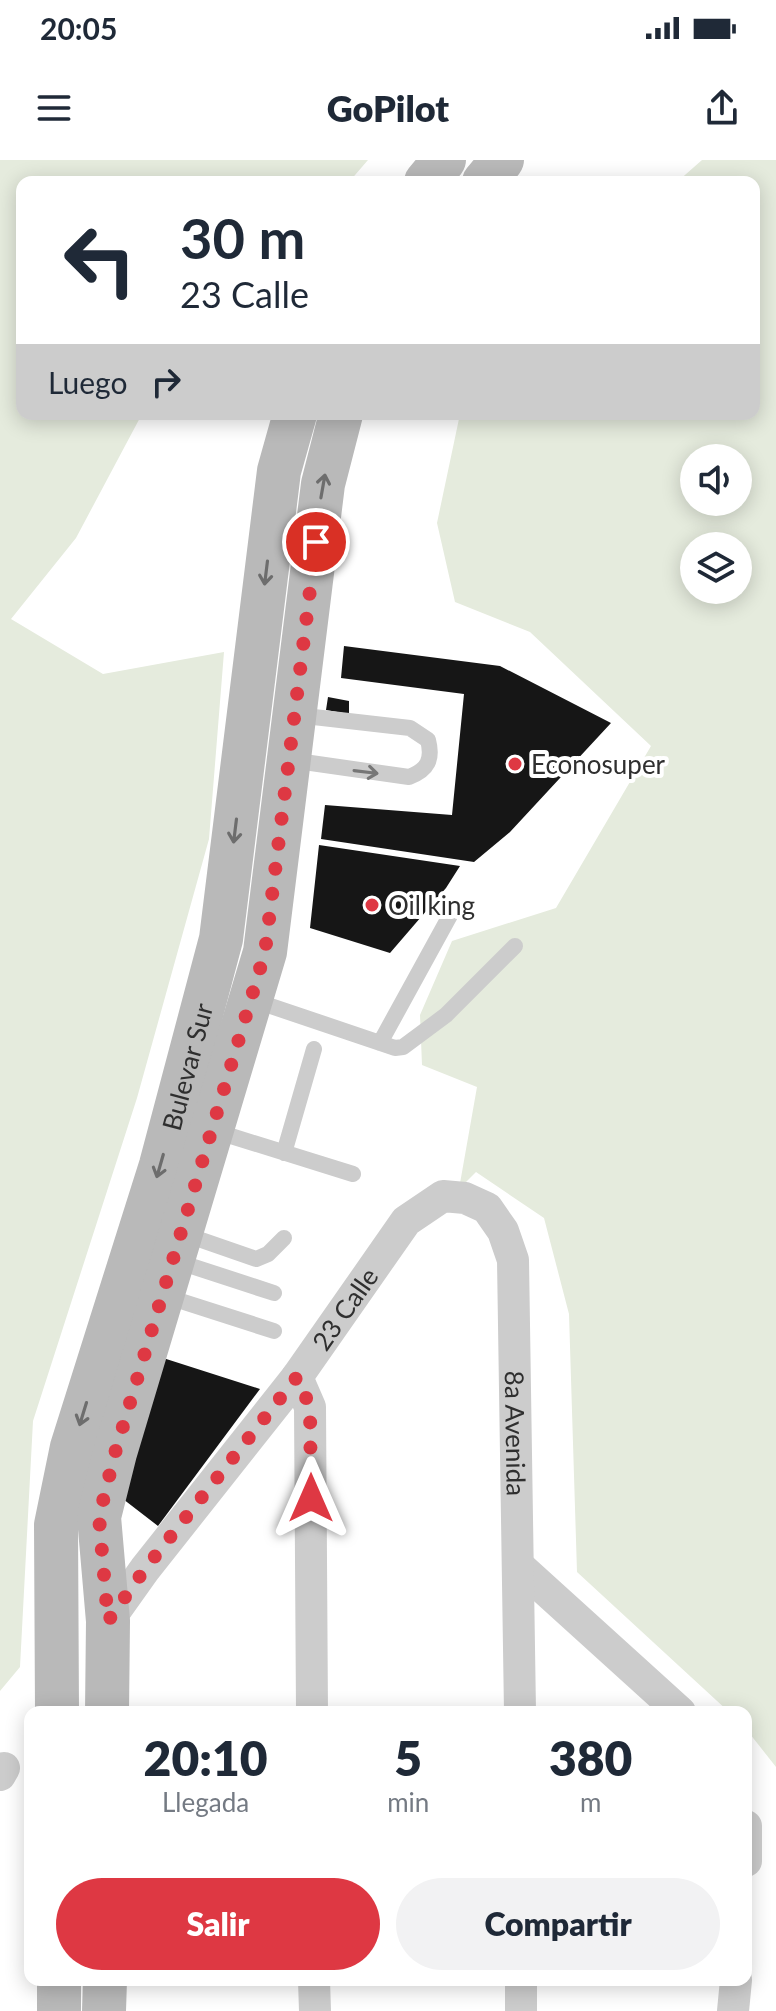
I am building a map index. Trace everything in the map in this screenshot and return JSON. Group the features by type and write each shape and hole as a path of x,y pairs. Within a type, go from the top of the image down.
{"main road":[{"path":"431,176 444,160"},
{"path":"489,176 502,160"},
{"name":"Bulevar Sur","path":"57,1706 56,1525 69,1462 161,1165 221,939 279,471 293,420"},
{"name":"Bulevar Sur","path":"107,1706 108,1621 99,1517 115,1453 265,952 323,484 339,420"},
{"path":"221,939 265,952"},
{"path":"59,1986 59,2011"},
{"path":"104,2011 105,1986"}],"street":[{"name":"23 Calle","path":"108,1621 145,1569 297,1377 406,1221 443,1196"},
{"name":"8a Avenida","path":"443,1196 465,1198 487,1208 503,1231 513,1260 520,1706"},
{"path":"297,1377 310,1407 312,1706"},
{"path":"520,1567 673,1706"},
{"path":"314,1986 315,2011"},
{"path":"521,1986 521,2011"},
{"path":"733,2011 735,1986"}],"lane":[{"path":"289,759 409,777 424,768 431,754 428,740 410,728 295,715"},
{"path":"380,1043 453,910"},
{"path":"251,1000 395,1048 408,1044 446,1015 515,946"},
{"path":"284,1153 314,1049"},
{"path":"213,1130 353,1174"},
{"path":"173,1263 256,1259 268,1254 284,1238"},
{"path":"173,1263 274,1293"},
{"path":"173,1263 274,1331"}],"shaded area":[{"path":"0,160 368,160 354,176 16,176 16,420 139,420 76,538 11,619 103,674 224,652 209,839 137,1098 33,1421 20,1667 0,1691"},
{"path":"702,160 776,160 776,1767 752,1737 752,1706 722,1706 577,1572 569,1314 544,1218 476,1172 459,1189 477,1087 422,1065 420,1015 452,941 556,908 651,746 530,632 455,602 437,523 459,420 760,420 760,176 684,176"}],"building":[{"name":"Econosuper","path":"344,646 500,666 611,723 510,832 474,862 321,839 325,805 452,815 464,694 341,678"},
{"path":"328,697 349,701 349,714 326,710"},
{"name":"Oil king","path":"319,845 460,866 446,888 390,953 310,928"},
{"path":"160,1357 260,1389 158,1526 123,1499"}],"place":[{"name":"Econosuper","path":"515,764"},
{"name":"Oil king","path":"372,905"}],"route":[{"path":"311,1498 310,1407 297,1377 145,1569 108,1621 99,1517 115,1453 265,952 316,542"}]}
